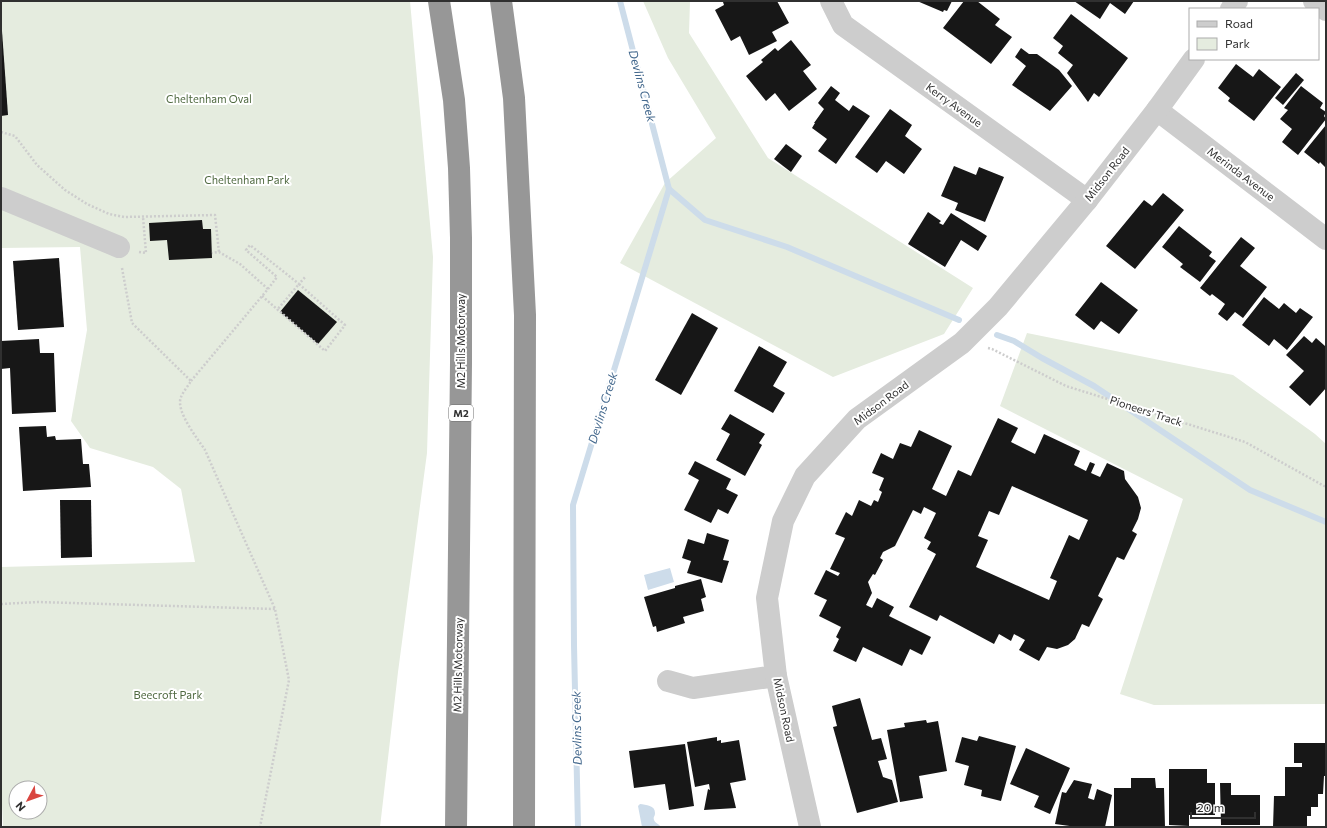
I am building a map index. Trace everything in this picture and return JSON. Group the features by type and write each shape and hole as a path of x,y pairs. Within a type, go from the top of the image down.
{"highway":[{"name":"M2 Hills Motorway","path":"439,1 454,100 459,168 461,231 462,363 456,827"},
{"path":"501,1 514,98 525,315 524,827"}],"street":[{"name":"Kerry Avenue","path":"831,1 843,25 1087,200"},
{"path":"1314,1 1326,10"},
{"name":"Midson Road","path":"810,827 776,676 767,598 784,521 805,476 857,419 962,343 998,307 1087,200 1157,110 1193,60"},
{"name":"Merinda Avenue","path":"1157,110 1326,239"},
{"path":"1,198 119,248"},
{"path":"668,681 693,688 776,676"}],"path":[{"path":"1,132 15,136 37,165 65,190 87,204 109,214 124,217 215,215 219,252"},
{"path":"260,827 289,680 275,609 205,450 191,429 182,410 180,399 191,381 277,277 246,250 250,245 299,284 346,325 325,351 262,296"},
{"path":"119,248 132,323 191,381"},
{"path":"212,253 219,252 240,264 268,289"},
{"path":"277,310 306,276"},
{"name":"Pioneers' Track","path":"962,343 992,349 1066,386 1245,442 1326,487"},
{"path":"1,604 38,602 275,609"}],"green space":[{"name":"Cheltenham Park","path":"1,1 410,1 433,257 427,453 398,672 380,827 3,827 1,782 1,567 195,562 181,489 153,467 90,448 71,421 87,330 80,247 1,248"},
{"path":"643,1 690,1 689,33 768,158 973,288 944,334 833,377 620,263 665,183 716,138 668,58"},
{"path":"1027,333 1233,375 1315,434 1326,444 1326,704 1154,705 1120,694 1183,499 1000,406"}],"water":[{"path":"670,568 674,582 648,590 644,575"},
{"path":"640,804 654,808 654,820 661,827 642,827 638,806"}],"building":[{"path":"777,1 789,23 772,32 777,41 749,55 740,36 731,41 715,10 724,5 723,2"},
{"path":"917,1 952,1 947,11 944,10 943,12"},
{"path":"964,1 977,1 1000,19 995,25 1012,37 991,64 943,28"},
{"path":"1074,1 1134,1 1125,14 1110,3 1100,19"},
{"path":"1071,14 1128,58 1099,97 1094,93 1088,102 1067,73 1073,65 1058,53 1063,46 1053,38"},
{"path":"1,31 8,115 1,116"},
{"path":"791,40 811,65 803,71 817,89 789,111 775,93 766,101 746,76 763,62 761,60 775,48 778,51"},
{"path":"1021,48 1029,54 1037,54 1059,70 1072,86 1050,111 1012,85 1026,66 1015,57"},
{"path":"1236,64 1253,77 1259,69 1281,87 1254,121 1228,101 1230,98 1218,88"},
{"path":"1296,73 1304,80 1283,105 1275,98"},
{"path":"831,86 840,93 835,100 849,111 853,105 870,116 836,164 818,151 827,139 812,128 824,109 818,103"},
{"path":"1301,86 1323,103 1320,108 1326,112 1324,116 1326,119 1298,155 1282,142 1292,129 1280,119 1288,110 1284,108"},
{"path":"890,109 912,125 905,136 922,149 904,174 886,161 877,173 855,157"},
{"path":"1326,125 1326,168 1320,162 1319,164 1304,152"},
{"path":"786,144 802,156 791,172 774,159"},
{"path":"954,166 976,175 979,167 1004,177 985,222 955,210 958,203 941,196"},
{"path":"1163,193 1184,210 1135,269 1106,246 1144,200 1152,206"},
{"path":"928,212 941,221 939,223 943,225 951,213 987,236 978,251 961,240 945,267 908,244"},
{"path":"202,220 203,229 211,229 212,258 169,260 167,240 150,241 149,223"},
{"path":"1179,226 1212,252 1209,256 1216,261 1200,282 1180,267 1183,264 1162,247"},
{"path":"1241,237 1255,248 1240,266 1267,287 1243,318 1235,312 1227,321 1218,314 1225,304 1212,294 1210,296 1200,288"},
{"path":"59,258 64,327 18,330 13,261"},
{"path":"1101,282 1138,310 1119,334 1101,321 1094,330 1075,315"},
{"path":"298,290 337,322 318,344 280,312"},
{"path":"1264,297 1279,309 1284,303 1296,313 1300,308 1313,317 1287,350 1274,339 1269,346 1242,325"},
{"path":"692,313 718,328 681,395 655,380"},
{"path":"1304,336 1312,343 1316,338 1325,346 1326,345 1326,388 1310,406 1289,387 1304,371 1286,355"},
{"path":"39,339 40,353 54,353 56,412 12,414 10,368 1,369 1,341"},
{"path":"759,346 787,362 773,386 785,393 773,413 734,391"},
{"path":"730,414 765,434 759,443 762,445 745,476 716,460 730,434 721,429"},
{"path":"998,418 1018,428 1011,442 1035,454 1044,434 1080,451 1074,465 1086,471 1090,462 1095,464 1091,473 1100,477 1107,463 1124,471 1125,479 1138,497 1141,508 1138,519 1132,531 1137,534 1124,560 1117,557 1098,596 1103,599 1089,627 1082,624 1075,639 1068,645 1057,649 1047,647 1039,661 1019,650 1025,640 1014,634 1011,641 999,634 994,644 940,615 937,621 909,607 936,554 927,549 931,542 924,538 936,513 924,507 921,514 913,510 895,546 883,552 880,558 883,560 875,575 873,574 868,582 872,593 866,605 872,608 877,598 894,607 889,616 931,637 922,655 910,649 902,666 863,647 856,662 833,651 839,639 836,637 841,627 819,616 827,600 814,594 826,570 838,576 840,573 830,569 845,538 835,534 846,512 852,516 859,500 871,506 874,500 878,502 882,492 879,490 884,478 872,473 881,453 893,459 900,443 911,447 919,430 952,446 932,489 946,496 958,470 971,476","holes":["1012,486 1088,520 1079,540 1069,535 1050,578 1057,581 1049,600 976,567 988,540 978,536 989,511 999,515"]},
{"path":"46,426 47,437 55,436 56,440 81,439 83,464 89,464 91,487 23,491 19,427"},
{"path":"695,461 731,479 726,489 738,495 728,514 718,509 711,523 684,510 699,480 688,474"},
{"path":"60,500 91,500 92,557 61,558"},
{"path":"707,533 729,540 723,560 729,561 722,583 687,573 691,561 682,558 688,539 704,544"},
{"path":"701,579 706,597 701,599 704,611 683,617 685,623 657,632 656,626 653,627 644,597"},
{"path":"860,698 872,740 881,738 887,759 878,761 883,777 892,780 898,802 857,813 833,727 837,726 832,706"},
{"path":"926,720 927,723 938,721 947,771 919,776 923,798 900,802 887,730 905,727 904,723"},
{"path":"979,736 1016,746 1001,801 981,796 982,790 964,785 969,766 955,762 962,737 977,741"},
{"path":"717,737 717,741 721,740 721,743 739,740 746,780 730,783 736,808 704,810 708,789 710,790 709,784 695,787 687,742"},
{"path":"1294,743 1326,743 1326,776 1324,776 1323,794 1318,794 1318,807 1311,807 1311,816 1307,816 1307,827 1273,827 1274,796 1285,796 1285,767 1302,767 1302,763 1294,763"},
{"path":"685,744 694,806 669,810 665,784 634,788 629,751"},
{"path":"1026,748 1070,768 1050,814 1034,807 1039,796 1010,784"},
{"path":"1169,769 1207,769 1207,783 1215,783 1215,815 1189,815 1189,826 1169,825"},
{"path":"1131,778 1155,778 1156,788 1164,788 1165,827 1114,827 1114,788 1131,788"},
{"path":"1074,780 1092,784 1088,798 1094,800 1097,789 1112,795 1105,827 1077,827 1055,824 1062,792 1066,793"},
{"path":"1220,783 1231,783 1231,795 1260,795 1260,825 1221,825"}],"waterway":[{"name":"Devlins Creek","path":"578,827 573,505 669,189 620,1"},
{"path":"669,189 705,220 787,247 959,320"},
{"path":"997,335 1014,341 1094,386 1250,490 1326,522"}],"park label":[{"name":"Cheltenham Oval","path":"209,99"},
{"name":"Beecroft Park","path":"168,695"}]}
